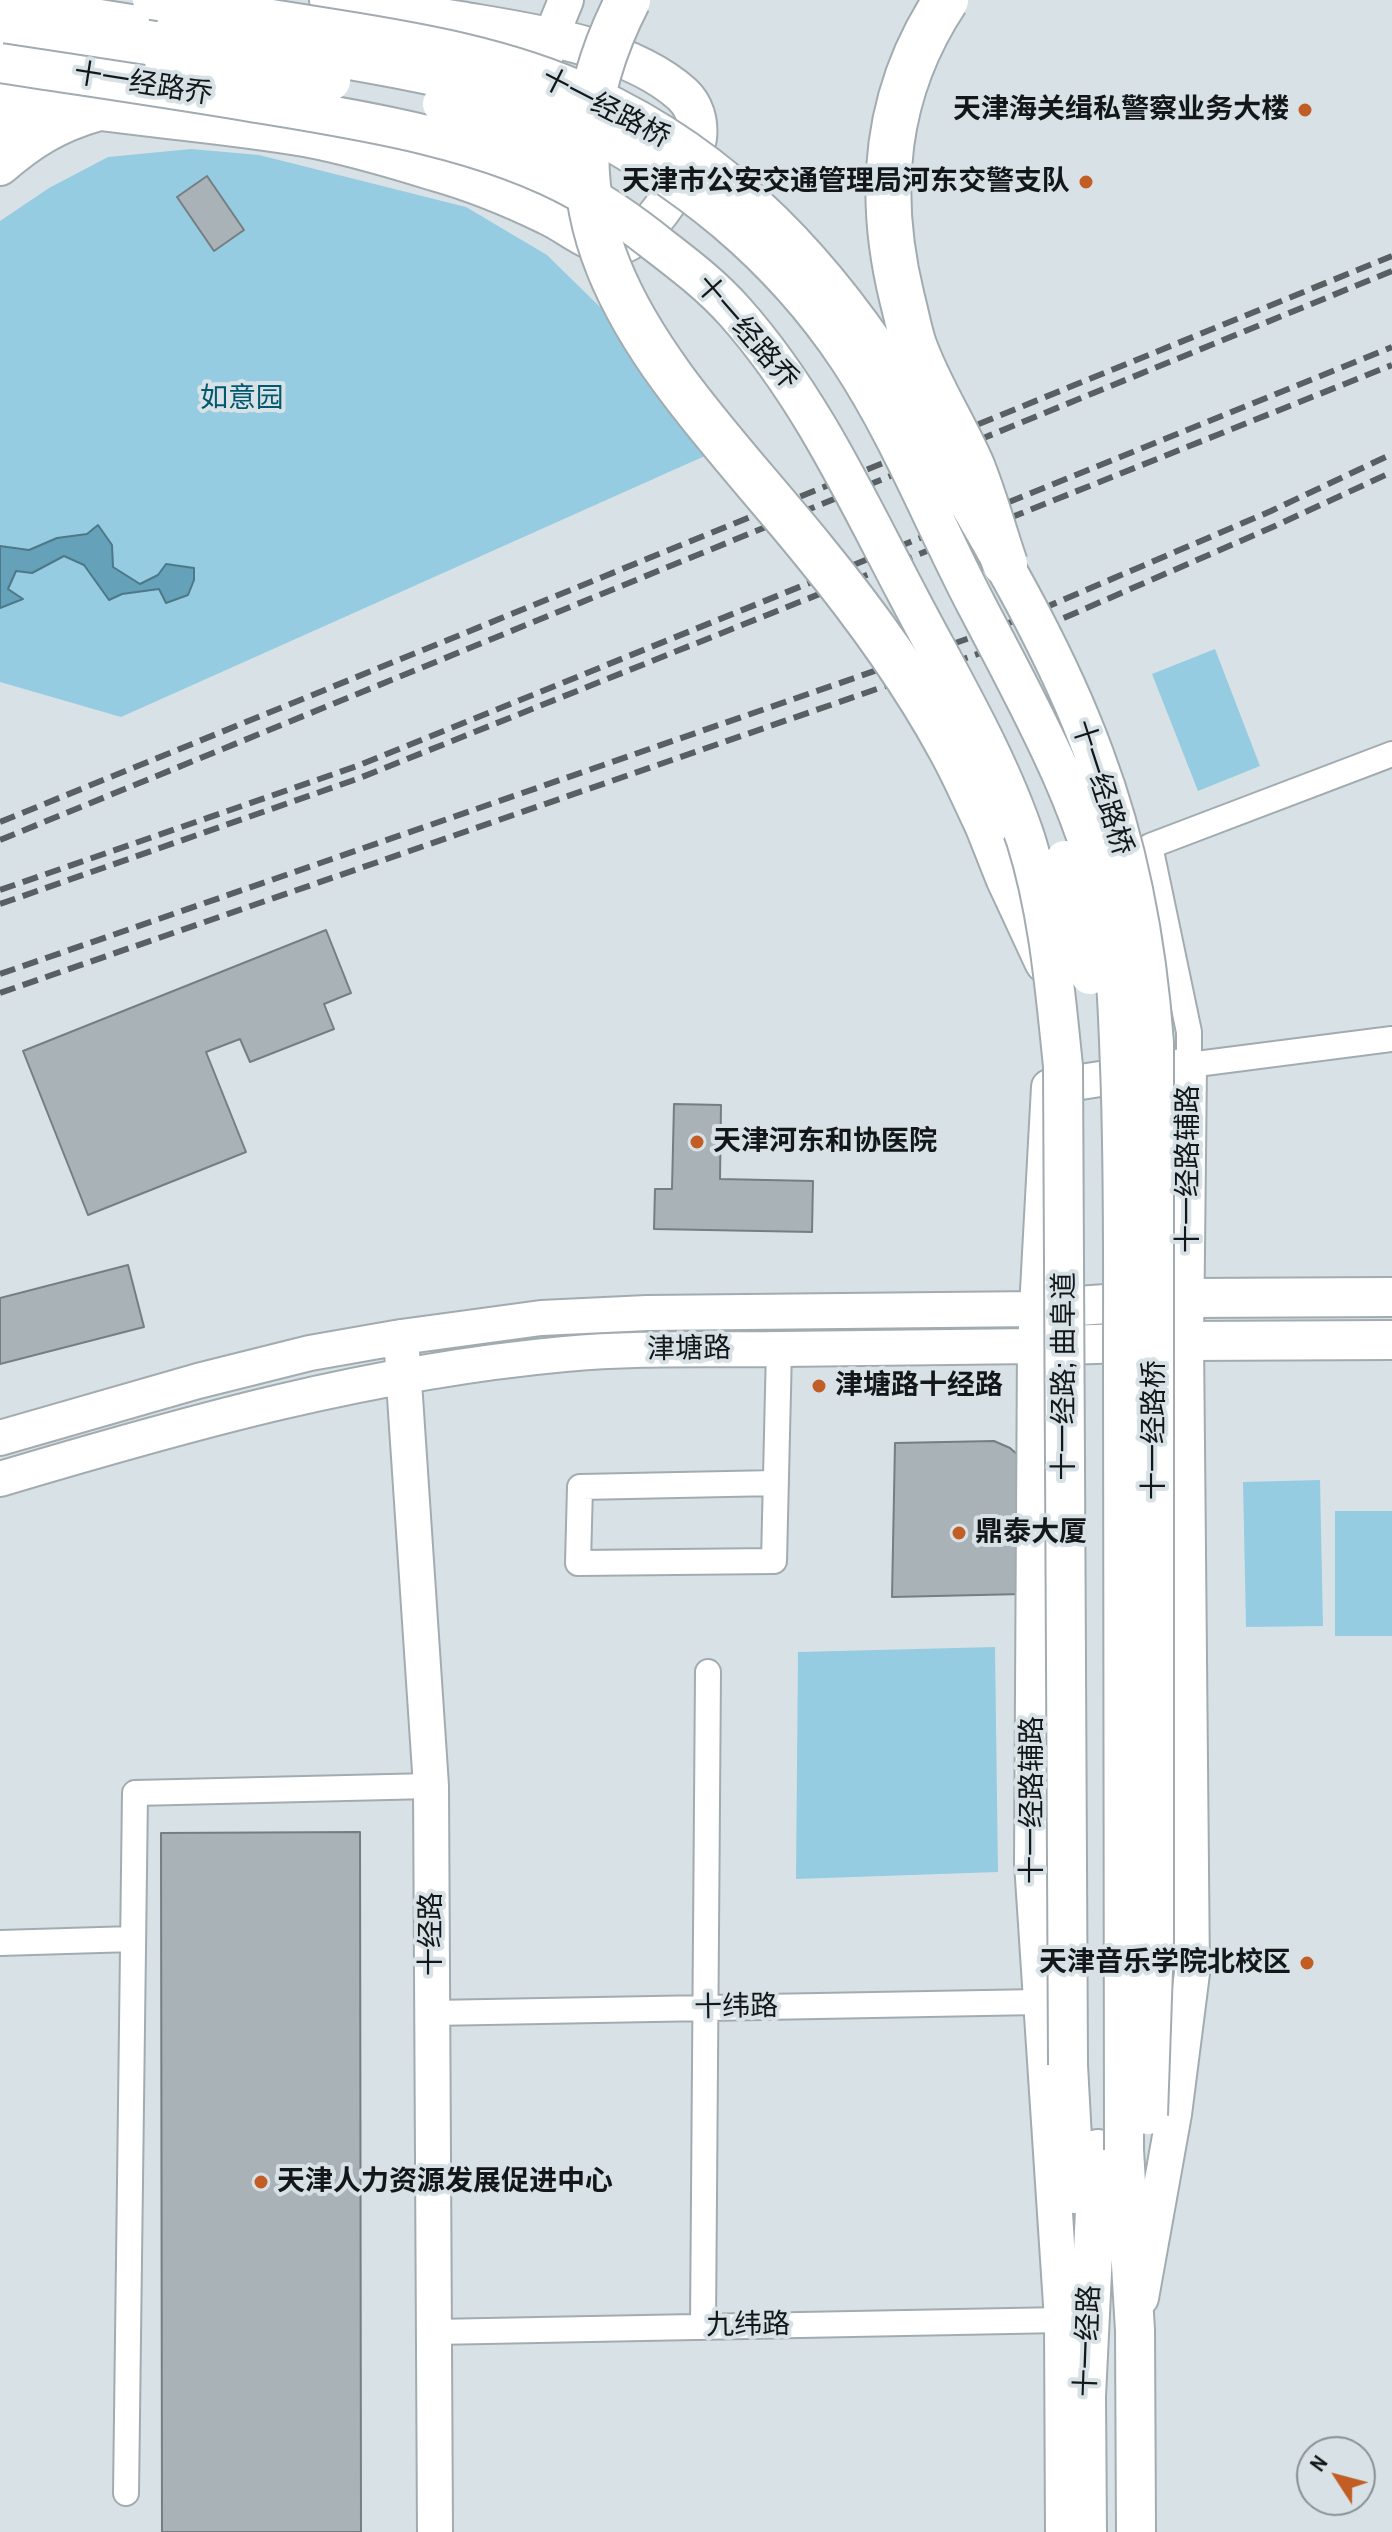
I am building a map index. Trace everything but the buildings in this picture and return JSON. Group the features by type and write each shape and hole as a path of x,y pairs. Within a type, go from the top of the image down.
{"highway":[{"path":"628,0 614,26 597,74 586,141 586,180 594,230 611,276 645,341 668,374 823,562 911,684 950,749 1054,975"},
{"path":"958,5 931,22 909,70 897,109 887,184 890,242 914,345 971,465 1005,564"}],"main road":[{"path":"150,0 168,45"},
{"name":"十一经路桥","path":"150,0 417,42 481,56 537,73 591,96 655,131 729,182 772,219 833,286 910,399 1005,564 1067,689 1094,754 1118,827 1149,974 1154,1043 1154,1939 1148,2115 1135,2330"},
{"path":"7,107 102,110 308,138 407,162 470,182 550,216 588,239 608,245 621,245 636,238 671,195 688,167 697,138 697,120 692,105 658,77 618,57 551,37 329,0"},
{"path":"476,24 498,24 524,18 559,0"},
{"path":"508,198 551,37 566,0"},
{"path":"649,0 638,27 639,44 658,77"},
{"path":"0,3 168,45"},
{"path":"0,31 168,45"},
{"path":"7,107 76,70 111,63 168,45"},
{"name":"十一经路桥","path":"168,45 432,74 506,94 572,122 625,150 674,179 721,215 787,280 851,362 1033,713 1065,784 1097,873 1108,918 1115,969 1124,1159 1111,2150"},
{"name":"十一经路乔","path":"0,63 321,113 443,140 521,164 579,191 645,234 692,270 732,309 770,354 807,406 984,743 1013,804 1027,844 1042,901 1054,975"},
{"path":"0,166 44,132 64,121 102,110"},
{"name":"十一经路; 曲阜道","path":"1054,975 1063,1066 1068,2065 1086,2396"},
{"name":"十一经路辅路","path":"1063,2532 1062,2320 1032,1863 1036,1327 1049,1087 1189,1065 1186,1341 1192,1973 1174,2114 1135,2330"},
{"name":"津塘路","path":"0,1479 206,1419 403,1375 564,1354 779,1349 1036,1327 1188,1298 1392,1297"},
{"name":"津塘路","path":"0,1438 198,1381 310,1353 401,1337 589,1315 1036,1327 1186,1341 1392,1340"},
{"name":"十经路","path":"401,1337 431,1786 435,2532"},
{"name":"十一经路","path":"1111,2150 1135,2330 1136,2532"},
{"name":"十一经路","path":"1087,2532 1086,2396 1111,2150"}],"street":[{"path":"1392,754 1150,846 1189,1032 1189,1065 1392,1039"},
{"path":"776,1483 580,1487 578,1563 774,1561 776,1483 779,1349"},
{"path":"703,2326 708,1672"},
{"path":"126,2493 135,1793 431,1786"},
{"path":"0,1943 133,1939"},
{"name":"十纬路","path":"432,2013 1039,2002"},
{"name":"九纬路","path":"434,2332 1062,2320"}],"green space":[{"name":"如意园","path":"191,149 259,155 466,207 547,255 601,308 707,455 121,717 0,682 0,221 49,188 108,157"},
{"path":"1215,649 1260,766 1198,791 1152,674"},
{"path":"1320,1480 1323,1626 1246,1627 1243,1482"},
{"path":"1335,1511 1392,1511 1392,1636 1335,1636"},
{"path":"995,1647 998,1872 796,1879 798,1652"}],"shaded area":[{"path":"98,525 112,545 113,567 140,584 158,575 166,564 194,568 194,580 188,595 166,603 159,589 122,594 109,600 84,565 64,556 32,573 16,571 8,589 23,599 0,608 0,546 29,550 57,538 87,534"}],"railway":[{"path":"0,822 1392,256"},
{"path":"0,840 1392,271"},
{"path":"0,890 357,766 1392,347"},
{"path":"0,904 357,779 1392,365"},
{"path":"0,974 990,631 1271,511 1392,454"},
{"path":"0,993 995,648 1392,472"}],"place":[{"name":"天津海关缉私警察业务大楼","path":"1305,110"},
{"name":"天津市公安交通管理局河东交警支队","path":"1086,182"},
{"name":"天津河东和协医院","path":"697,1142"},
{"name":"津塘路十经路","path":"819,1386"},
{"name":"鼎泰大厦","path":"959,1533"},
{"name":"天津音乐学院北校区","path":"1307,1963"},
{"name":"天津人力资源发展促进中心","path":"261,2182"}]}
